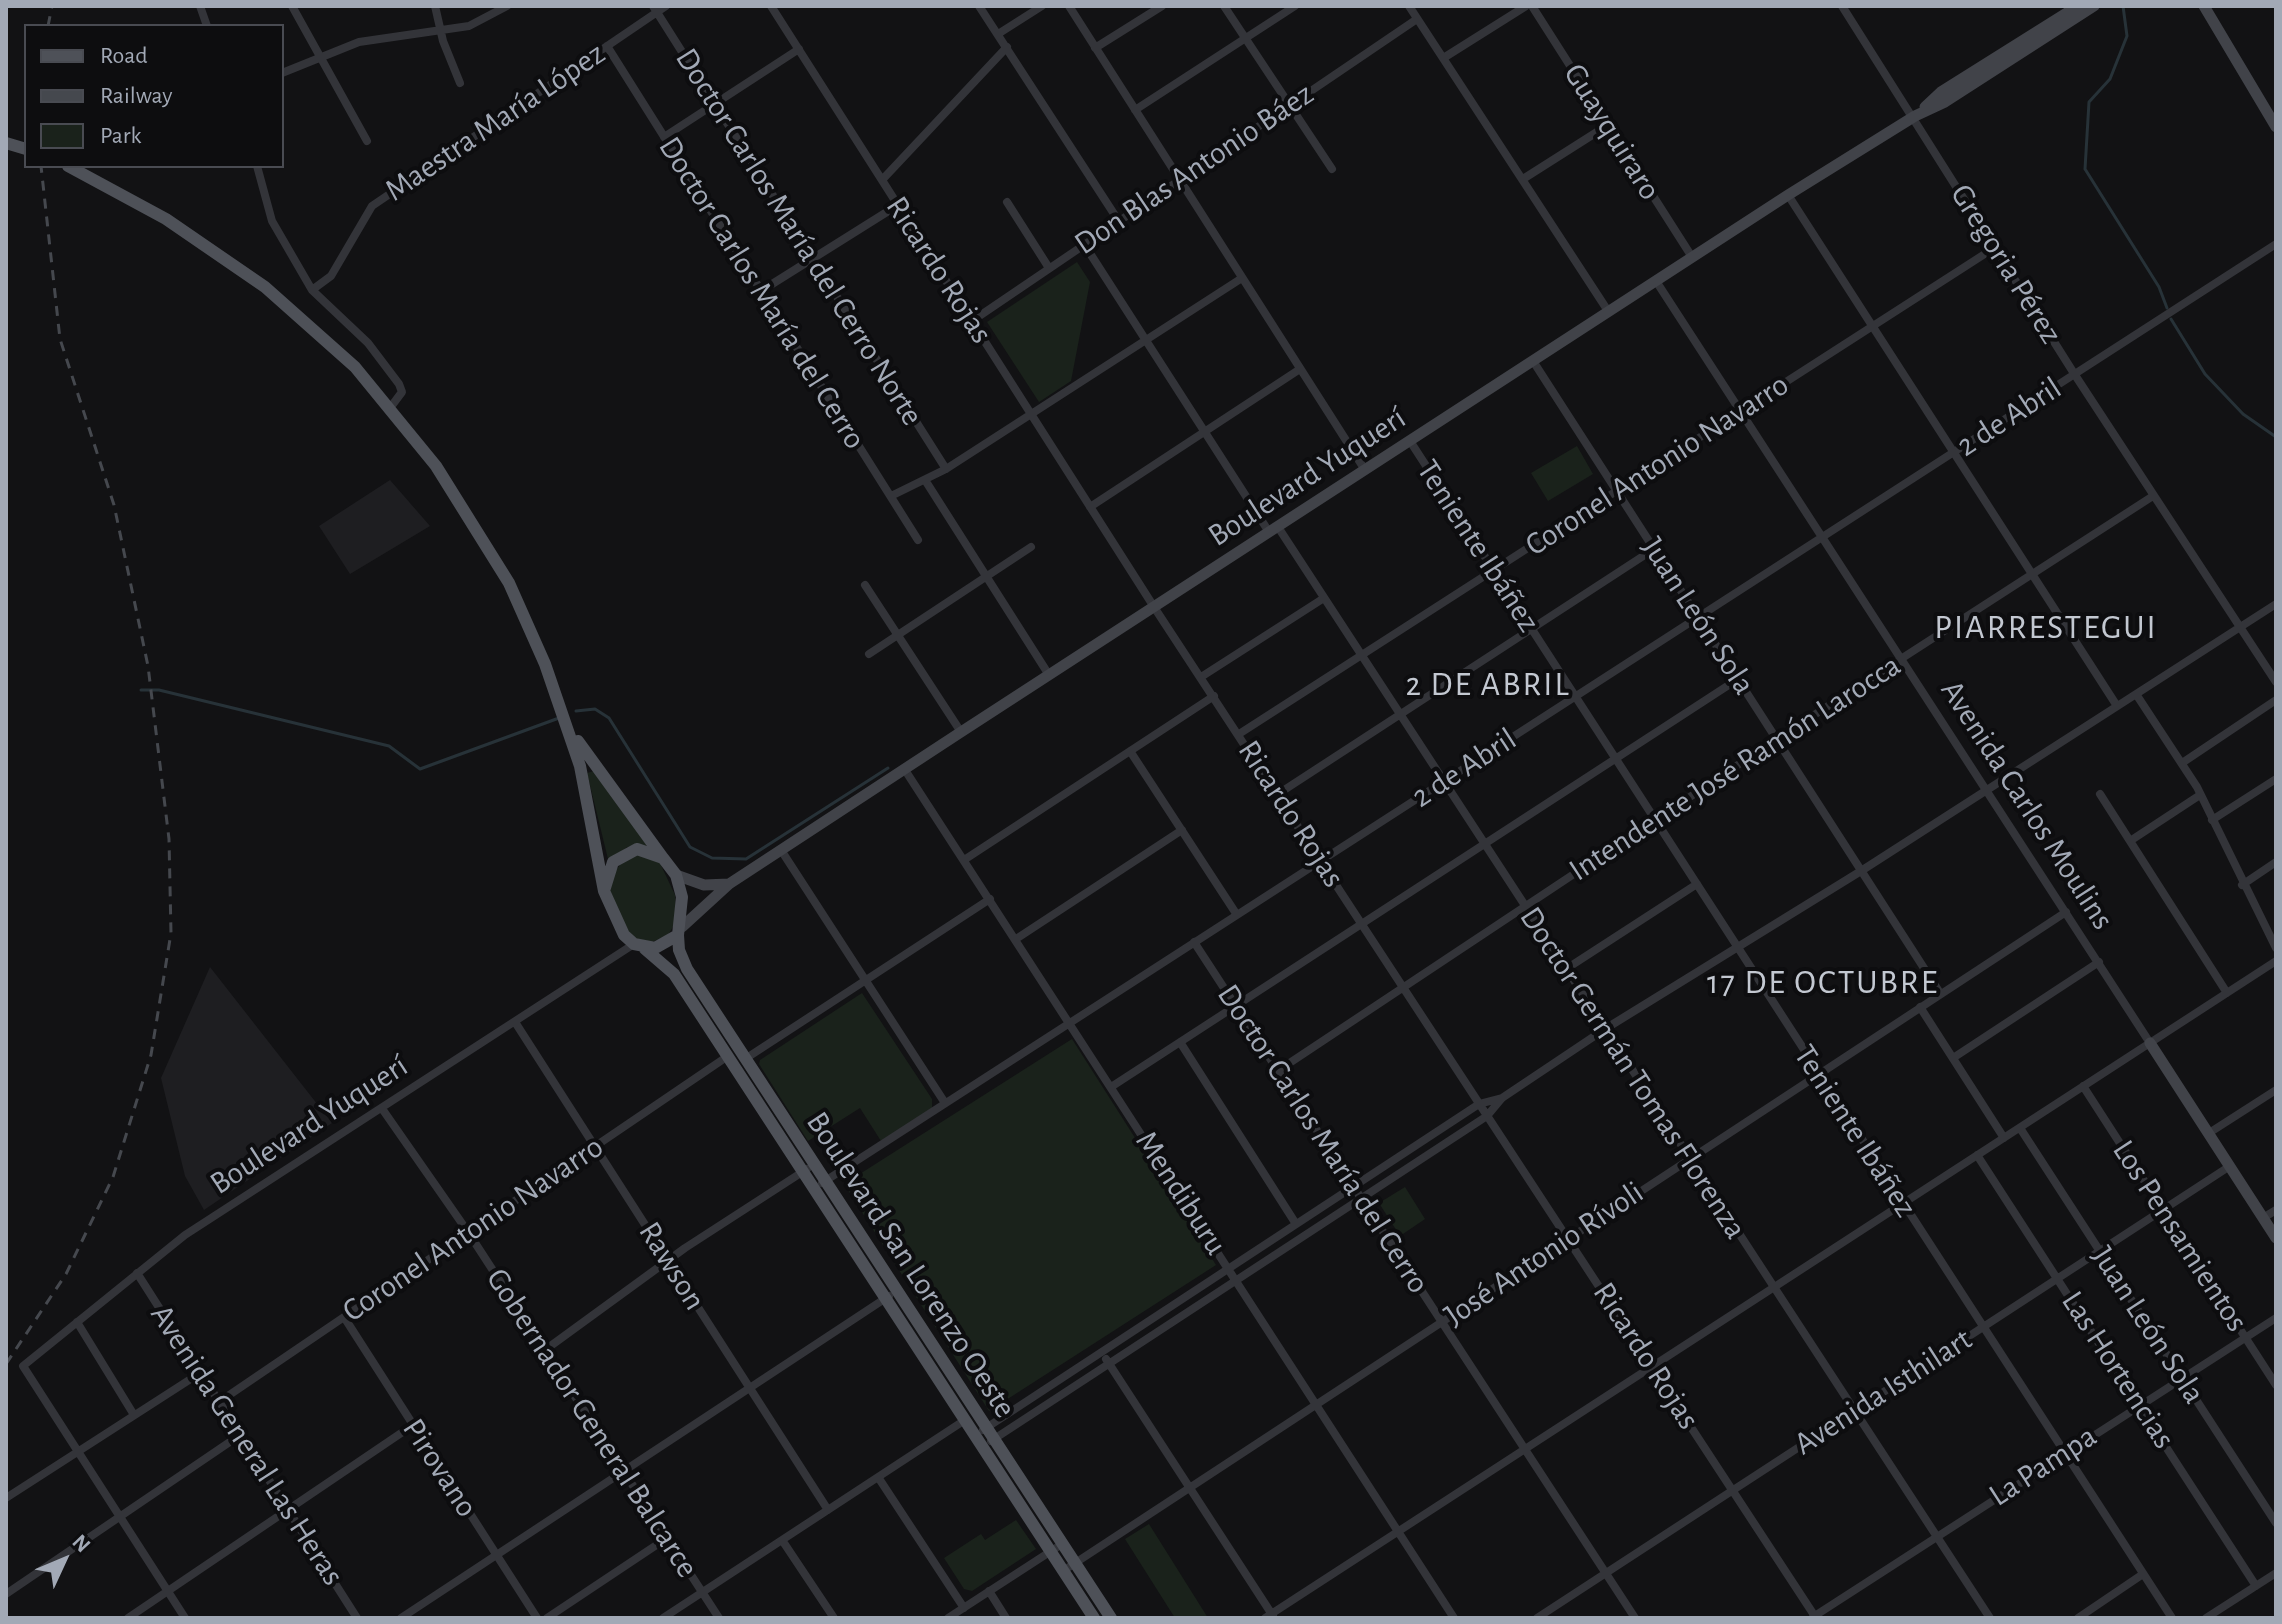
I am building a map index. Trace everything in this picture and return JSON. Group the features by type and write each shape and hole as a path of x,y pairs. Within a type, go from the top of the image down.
{"main road":[{"name":"Boulevard Yuquerí","path":"1915,116 1941,92 2078,6"},
{"name":"Boulevard Yuquerí","path":"680,931 729,884 961,732 1788,195 1915,116 1945,102 2094,6"},
{"path":"2204,6 2276,127"},
{"path":"72,168 166,219 265,287 355,367 436,466 509,583 569,725 588,757 676,875 682,897 680,931 662,946 640,946 620,928 604,891 569,725"},
{"path":"604,891 606,875 624,853 637,849 663,858"},
{"path":"676,875 704,885 729,884"},
{"name":"Boulevard San Lorenzo Oeste","path":"680,931 679,950 687,969 819,1184 984,1437 1050,1552 1094,1618"},
{"name":"Boulevard San Lorenzo Oeste","path":"640,946 674,974 728,1056 809,1168"},
{"name":"Avenida Carlos Moulins","path":"2150,1043 2276,1238"},
{"name":"Boulevard San Lorenzo Oeste","path":"892,1295 965,1420 984,1437 1111,1618"}],"street":[{"path":"292,6 367,141"},
{"path":"435,6 460,83"},
{"path":"284,72 321,60 359,42 469,26 507,6"},
{"name":"Maestra María López","path":"312,290 331,276 372,206 607,46 655,9 666,6"},
{"name":"Ricardo Rojas","path":"771,6 1154,607 1654,1366 1814,1617"},
{"path":"979,6 1118,220"},
{"path":"998,34 1042,6"},
{"name":"Teniente Ibáñez","path":"1069,6 1365,470"},
{"path":"1095,48 1162,6"},
{"path":"1224,6 1287,106 1332,169"},
{"path":"1135,110 1295,6"},
{"path":"1409,6 1608,311"},
{"path":"1445,57 1529,6"},
{"name":"Guayquiraro","path":"1529,6 1692,257"},
{"name":"Gregoria Pérez","path":"1842,6 1915,116 2075,375 2276,682"},
{"name":"Doctor Carlos María del Cerro Norte","path":"655,9 946,469"},
{"name":"Don Blas Antonio Báez","path":"972,321 1178,178 1417,19"},
{"name":"Doctor Carlos María del Cerro","path":"607,46 918,540"},
{"path":"882,180 1007,47"},
{"path":"664,137 799,49"},
{"path":"1523,179 1608,125"},
{"path":"258,168 272,221 312,290 368,343 399,384 402,392 390,408"},
{"path":"1788,195 2117,706"},
{"path":"1007,202 1049,268"},
{"path":"761,291 898,205"},
{"name":"Doctor Germán Tomas Florenza","path":"1084,244 1204,432 1362,655 1990,1618"},
{"name":"2 de Abril","path":"819,1184 2276,244"},
{"name":"Coronel Antonio Navarro","path":"1239,734 1994,248"},
{"path":"891,496 946,469 1242,278"},
{"name":"Avenida Carlos Moulins","path":"1656,281 2150,1043"},
{"name":"Juan León Sola","path":"1533,361 1940,993"},
{"path":"1090,507 1300,369"},
{"name":"Teniente Ibáñez","path":"1410,441 1819,1072 1901,1204 2172,1618"},
{"path":"925,480 1049,675"},
{"name":"Intendente José Ramón Larocca","path":"1279,1070 1777,739 2153,496"},
{"path":"869,654 1031,547"},
{"path":"1278,794 1654,549"},
{"path":"865,585 961,732"},
{"path":"1201,677 1324,598"},
{"path":"984,1437 1109,1363 1361,1199 1487,1116 1502,1098 1605,1029 1861,871 2276,604"},
{"path":"1111,1087 1738,679"},
{"path":"2136,694 2200,795 2242,885 2276,948"},
{"path":"964,860 1214,696"},
{"path":"2182,763 2276,700"},
{"path":"1130,751 1237,915"},
{"name":"Mendiburu","path":"905,770 1454,1618"},
{"path":"2212,820 2276,779"},
{"path":"2100,794 2227,993"},
{"path":"2130,841 2200,795"},
{"path":"1016,939 1182,830"},
{"path":"781,850 945,1103"},
{"path":"2242,885 2276,862"},
{"path":"1566,969 1697,884"},
{"path":"745,1059 990,899"},
{"name":"José Antonio Rívoli","path":"1063,1571 2066,912"},
{"name":"Doctor Carlos María del Cerro","path":"1194,942 1635,1618"},
{"name":"Boulevard Yuquerí","path":"78,1452 23,1366 185,1235 515,1022 640,946"},
{"path":"1953,1058 2099,962"},
{"path":"1102,1352 1270,1617 1901,1204 2275,964"},
{"path":"1920,1007 2004,1138"},
{"name":"Rawson","path":"515,1022 828,1510"},
{"path":"1180,1042 1296,1224"},
{"name":"Coronel Antonio Navarro","path":"219,1402 728,1056"},
{"name":"Los Pensamientos","path":"2083,1086 2276,1385"},
{"path":"2209,1133 2276,1090"},
{"path":"984,1437 1228,1266 1479,1104 1502,1098"},
{"name":"Gobernador General Balcarce","path":"383,1110 468,1232 719,1618"},
{"name":"Juan León Sola","path":"2020,1128 2276,1523"},
{"name":"Las Hortencias","path":"1977,1155 2141,1403 2256,1586"},
{"name":"Avenida Isthilart","path":"1537,1618 2230,1166"},
{"path":"545,1350 668,1261 809,1168"},
{"path":"2263,1218 2276,1210"},
{"name":"Avenida General Las Heras","path":"137,1273 357,1618"},
{"path":"401,1618 749,1386 892,1295"},
{"name":"Pirovano","path":"344,1317 537,1618"},
{"name":"La Pampa","path":"1814,1617 2181,1376 2276,1318"},
{"path":"77,1322 134,1415"},
{"path":"6,1498 200,1373"},
{"path":"663,1618 965,1420"},
{"path":"128,1618 413,1425"},
{"path":"6,1594 240,1435"},
{"path":"78,1452 185,1618"},
{"path":"878,1477 964,1608"},
{"path":"547,1618 667,1538"},
{"path":"782,1540 834,1618"},
{"path":"948,1618 1062,1544"},
{"path":"2206,1618 2276,1573"},
{"path":"2078,1618 2143,1574"},
{"path":"989,1591 1006,1618"}],"shaded area":[{"path":"390,480 430,526 350,574 319,526"},
{"path":"210,967 332,1123 204,1210 185,1176 161,1078"}],"green space":[{"path":"1077,262 1090,282 1071,381 1039,402 987,322"},
{"path":"1577,446 1593,474 1548,501 1531,473"},
{"path":"594,771 647,842 646,846 627,847 609,863 587,773"},
{"path":"640,854 659,861 675,895 677,920 668,935 652,942 632,939 610,893 611,877 622,862"},
{"path":"862,993 932,1099 932,1109 881,1141 860,1108 808,1141 759,1064 760,1060"},
{"path":"1072,1039 1216,1265 989,1411 844,1184"},
{"path":"1405,1187 1425,1219 1400,1236 1379,1203"},
{"path":"1016,1520 1036,1549 972,1591 964,1589 944,1558 981,1534 985,1540"},
{"path":"1149,1524 1208,1618 1175,1618 1125,1539"}],"waterway":[{"path":"2123,6 2127,36 2110,79 2089,102 2085,169 2159,287 2167,308"},
{"path":"2171,319 2205,374 2243,414 2276,437"},
{"path":"141,690 159,690 389,746 420,769 559,718"},
{"path":"576,711 595,709 609,718 690,847 712,858 746,859 888,768"}],"railway":[{"path":"48,24 52,6"},
{"path":"6,1364 66,1274 113,1177 151,1055 171,933 169,839 148,666 114,505 60,339 41,168"}],"district":[{"name":"PIARRESTEGUI","path":"2046,628"},
{"name":"2 DE ABRIL","path":"1488,685"},
{"name":"17 DE OCTUBRE","path":"1823,983"}]}
